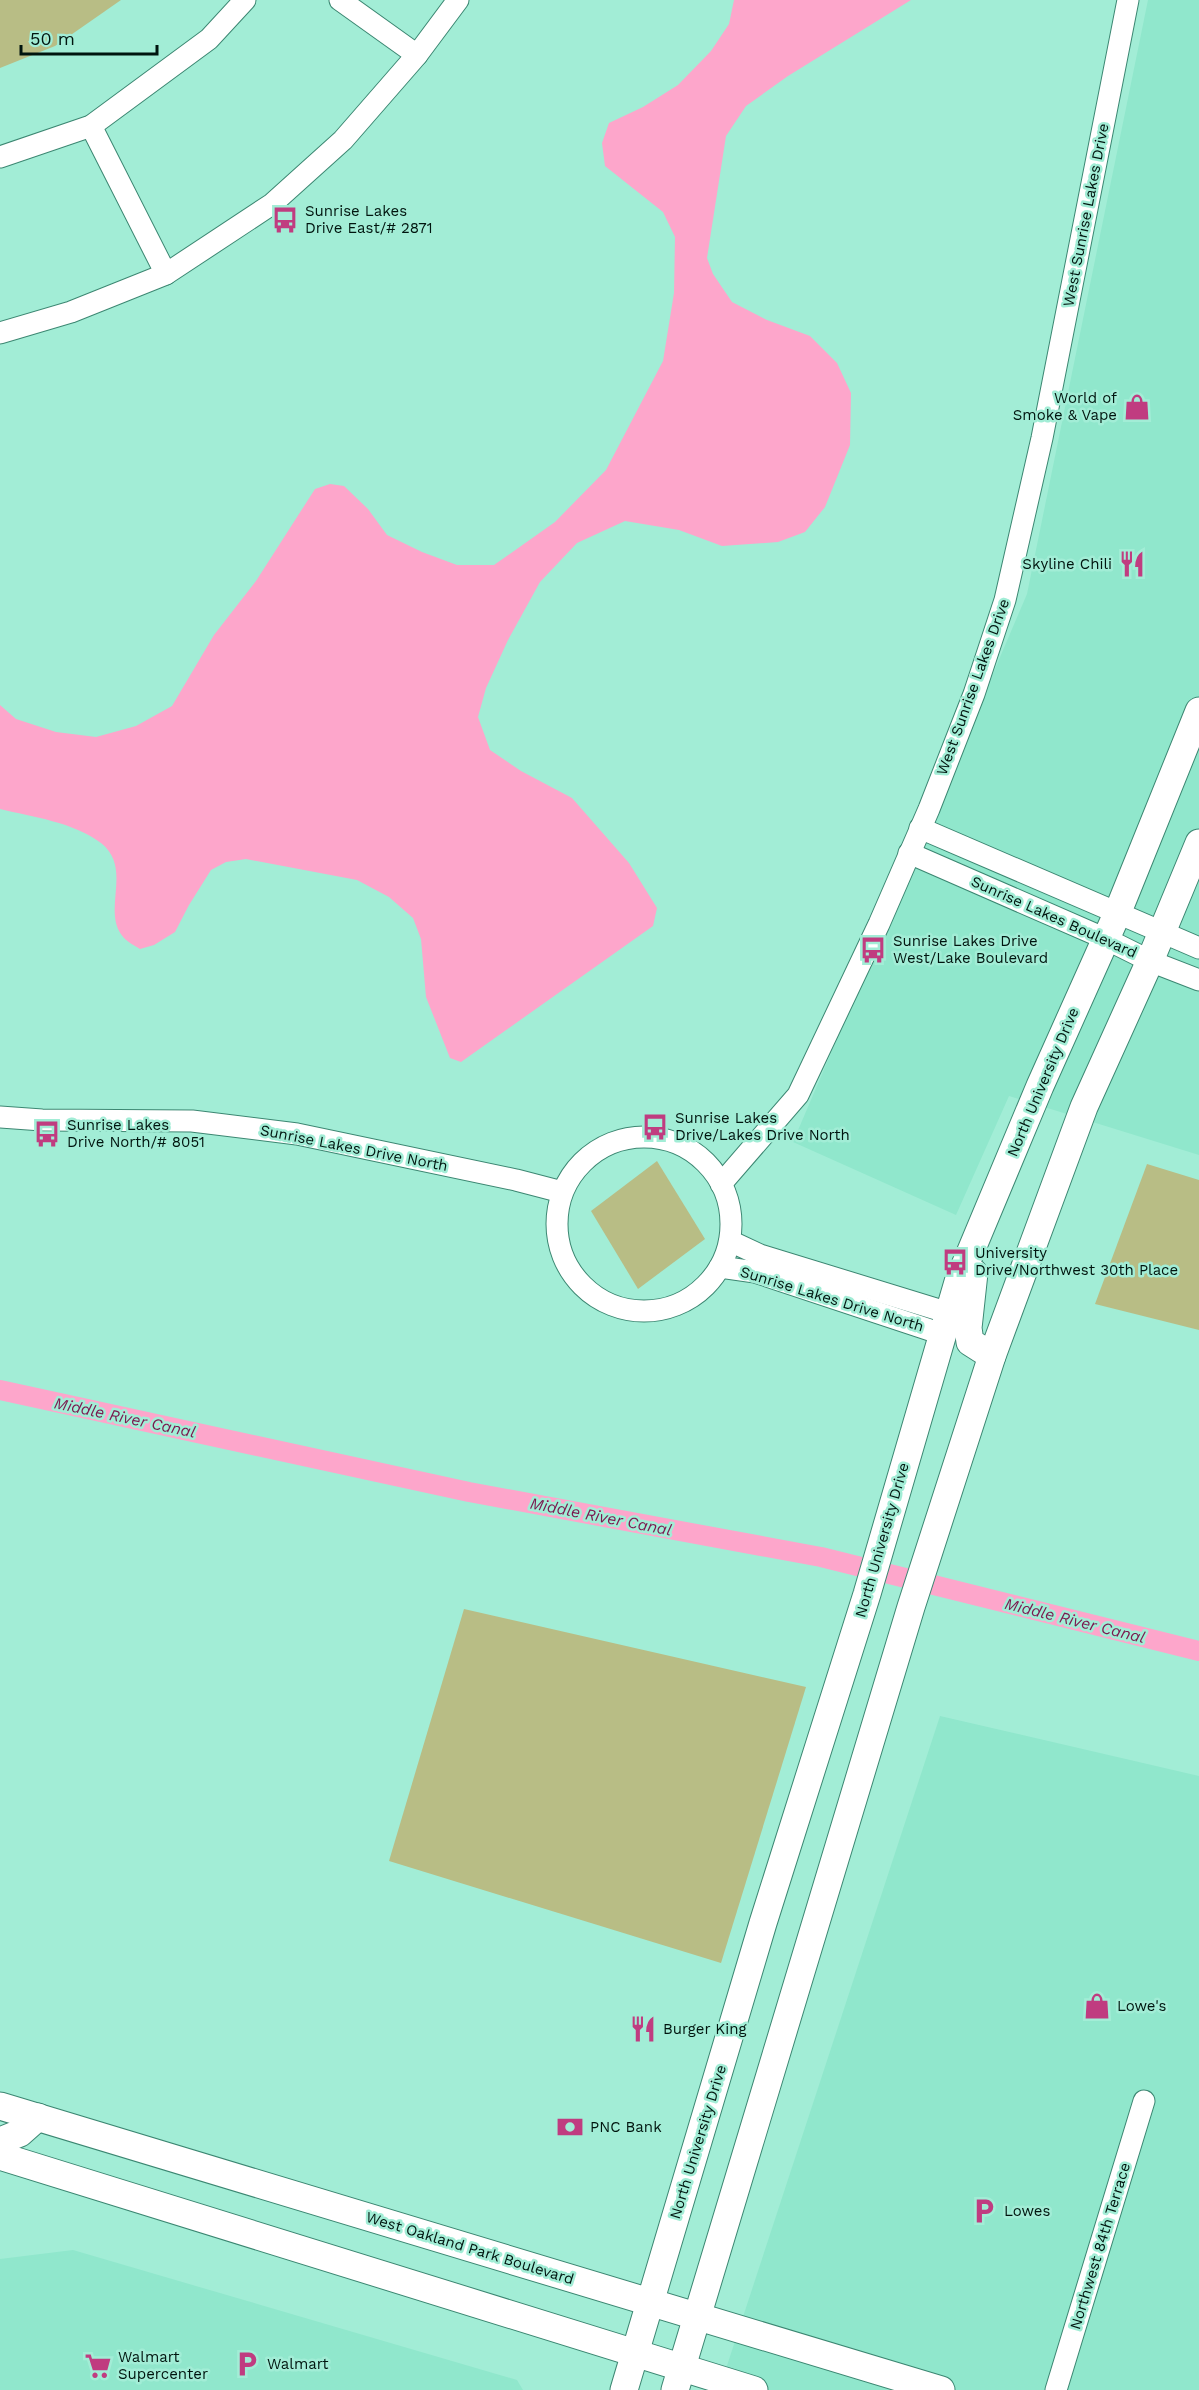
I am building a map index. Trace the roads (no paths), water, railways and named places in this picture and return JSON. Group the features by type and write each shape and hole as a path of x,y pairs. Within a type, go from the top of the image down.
{"main road":[{"name":"North University Drive","path":"624,2390 763,1923 867,1594 958,1282 1040,1086 1117,914 1199,711"},
{"path":"679,2379 911,1607 992,1356 1084,1107 1150,961 1199,843"},
{"path":"978,1236 968,1328 970,1342 992,1356"},
{"name":"West Oakland Park Boulevard","path":"0,2106 941,2390"},
{"path":"0,2141 20,2133 38,2117"},
{"path":"0,2156 437,2294 635,2353 679,2379 754,2390"}],"street":[{"path":"0,157 91,126 209,39 245,0"},
{"path":"340,0 417,55"},
{"path":"0,333 71,312 166,274 272,204 343,140 417,55 458,0"},
{"name":"West Sunrise Lakes Drive","path":"722,1184 798,1095 874,934 929,809 974,694 1005,600 1042,438 1128,0"},
{"path":"91,126 166,274"},
{"name":"Sunrise Lakes Boulevard","path":"920,828 1199,948"},
{"name":"Sunrise Lakes Boulevard","path":"909,853 1106,939 1150,961 1199,980"},
{"name":"Sunrise Lakes Drive North","path":"0,1117 42,1120 192,1121 297,1134 516,1180 562,1192"},
{"path":"642,1137 666,1140 688,1149 707,1164 722,1184 730,1212 730,1241 720,1267 707,1284 690,1298 671,1307 649,1311 627,1309 607,1303 588,1291 573,1275 563,1256 557,1235 557,1213 562,1192 575,1170 594,1152 617,1141 642,1137"},
{"name":"Sunrise Lakes Drive North","path":"730,1241 760,1255 945,1323"},
{"name":"Sunrise Lakes Drive North","path":"720,1267 756,1272 945,1323"},
{"name":"Northwest 84th Terrace","path":"1056,2390 1144,2101"}],"waterway":[{"name":"Middle River Canal","path":"0,1390 469,1492 821,1557 1199,1651"}],"place":[{"name":"Sunrise Lakes Drive East/# 2871","path":"285,220"},
{"name":"World of Smoke & Vape","path":"1137,407"},
{"name":"Skyline Chili","path":"1132,564"},
{"name":"Sunrise Lakes Drive West/Lake Boulevard","path":"873,950"},
{"name":"Sunrise Lakes Drive/Lakes Drive North","path":"655,1127"},
{"name":"Sunrise Lakes Drive North/# 8051","path":"47,1134"},
{"name":"University Drive/Northwest 30th Place","path":"955,1262"},
{"name":"Lowe's","path":"1097,2006"},
{"name":"Burger King","path":"643,2029"},
{"name":"PNC Bank","path":"570,2127"},
{"name":"Lowes","path":"984,2211"},
{"name":"Walmart","path":"247,2364"},
{"name":"Walmart Supercenter","path":"98,2366"}]}
